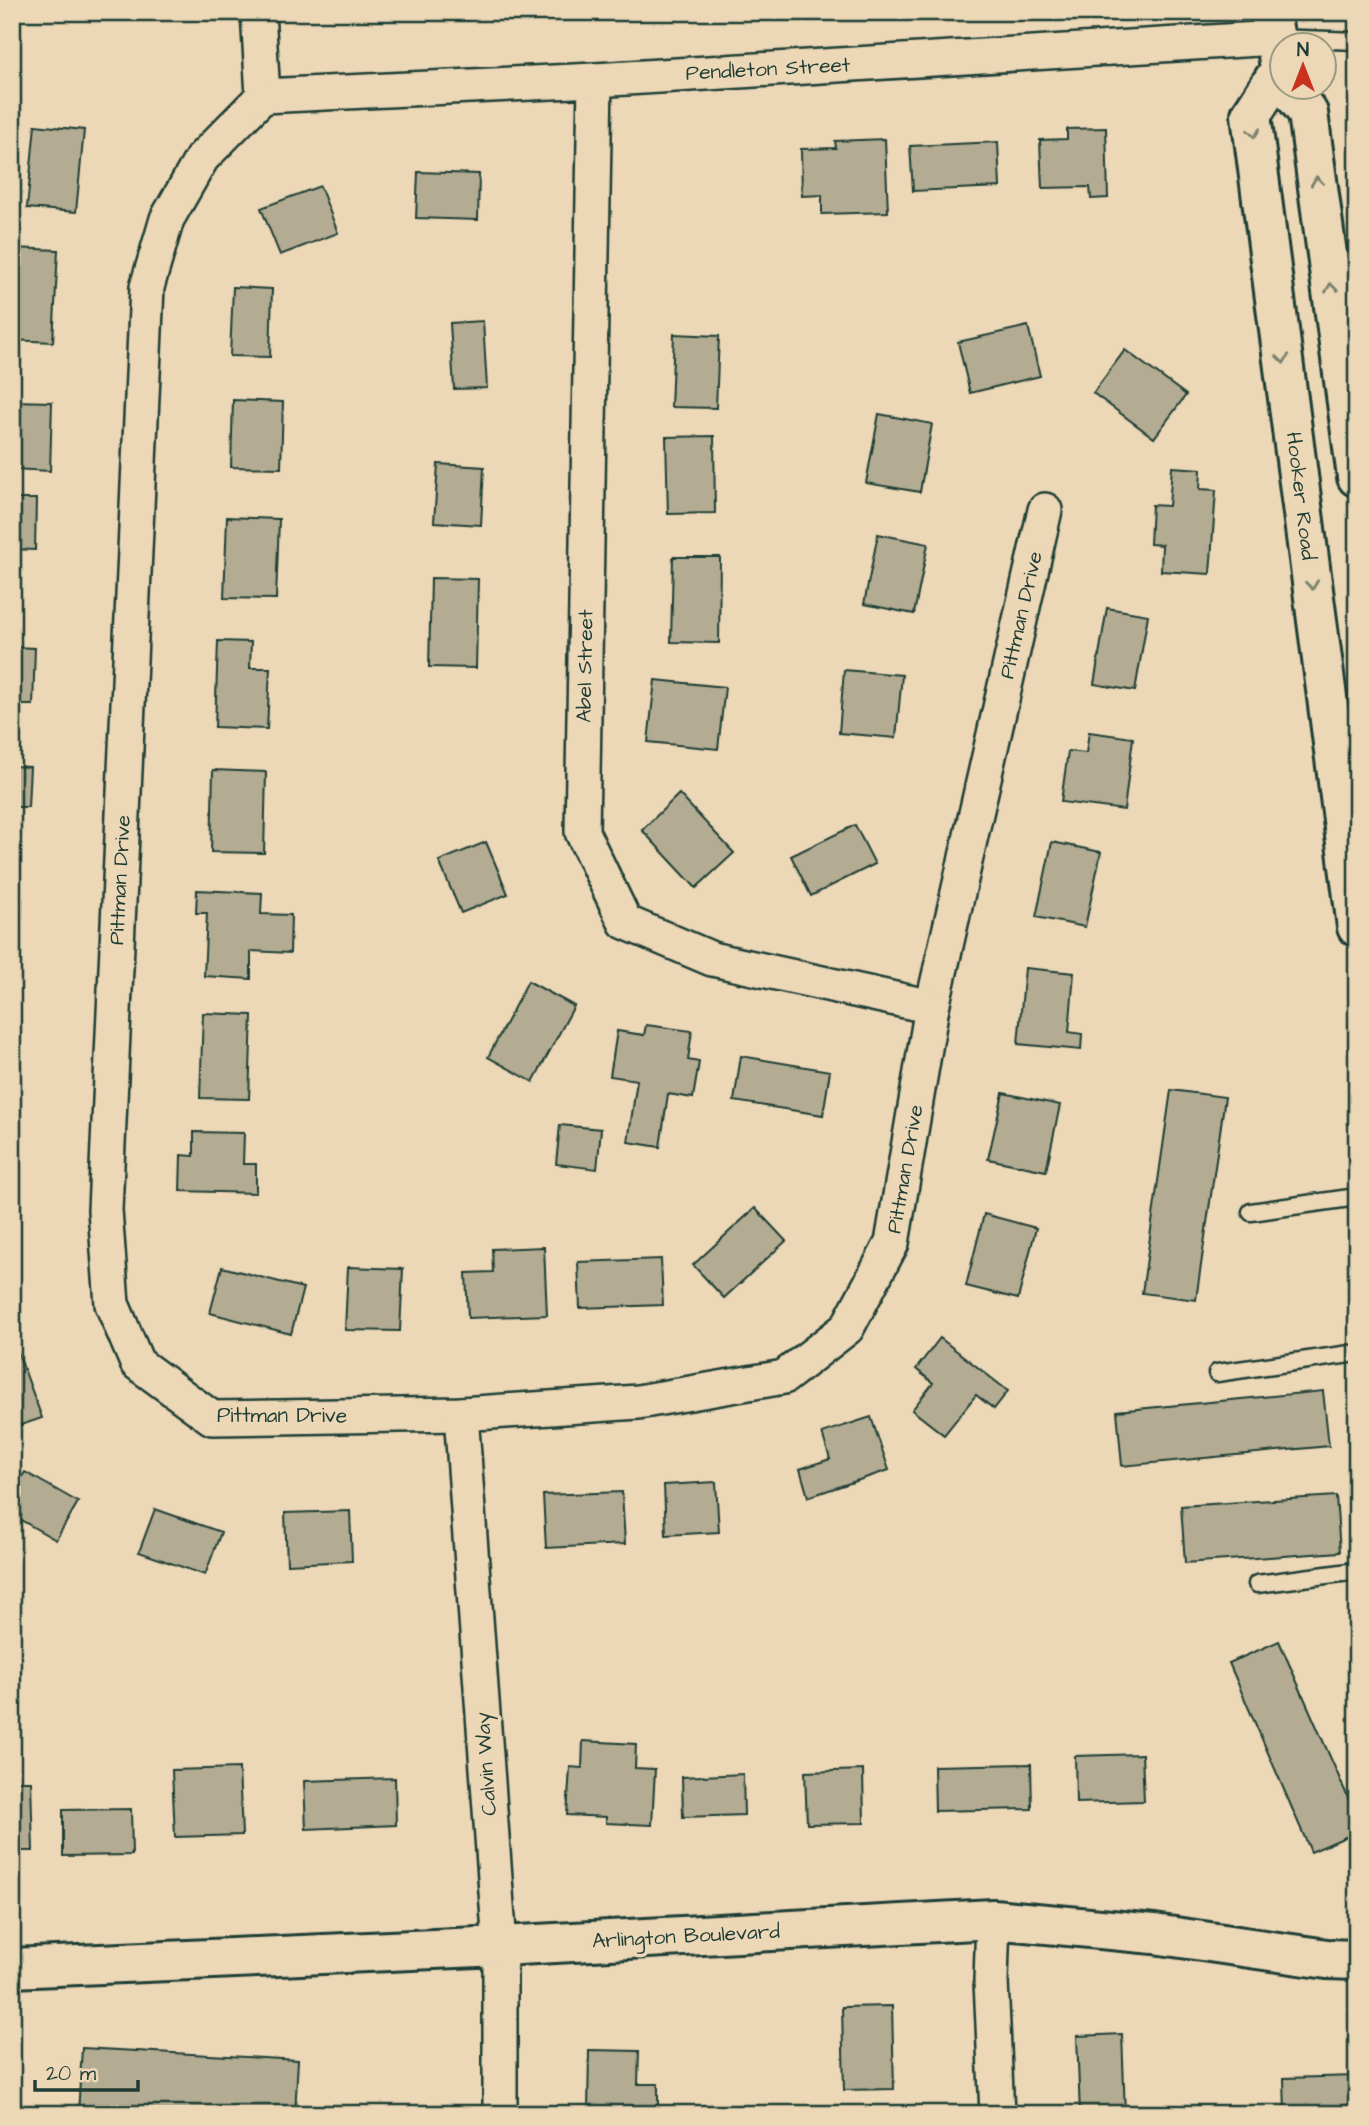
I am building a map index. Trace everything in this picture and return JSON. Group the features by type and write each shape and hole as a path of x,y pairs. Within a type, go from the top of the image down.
{"main road":[{"name":"Hooker Road","path":"1268,80 1251,115 1357,927"},
{"path":"1302,102 1308,113 1357,477"},
{"name":"Arlington Boulevard","path":"12,1968 500,1946 993,1919 1154,1934 1327,1959 1357,1960"}],"street":[{"path":"258,12 263,96"},
{"name":"Pendleton Street","path":"263,96 595,80 1268,58"},
{"name":"Abel Street","path":"595,80 582,832 625,922 712,959 932,1007"},
{"name":"Pittman Drive","path":"263,96 202,158 167,219 147,287 105,1210 112,1304 137,1363 212,1418 461,1414 638,1402 784,1377 847,1328 892,1243 932,1007 1045,510"},
{"name":"Calvin Way","path":"461,1414 500,1946 500,2114"},
{"path":"993,1919 991,1981 997,2114"}],"lane":[{"path":"1338,45 1357,41"},
{"path":"1251,1212 1357,1197"},
{"path":"1217,1373 1357,1353"},
{"path":"1256,1584 1357,1571"}],"building":[{"path":"35,125 84,130 76,212 27,208"},
{"path":"1106,128 1108,198 1091,199 1090,187 1042,188 1040,140 1067,139 1067,129"},
{"path":"885,139 888,212 822,214 822,195 802,196 801,149 836,148 835,141"},
{"path":"998,142 1000,187 913,191 910,146"},
{"path":"418,172 479,174 478,220 416,218"},
{"path":"320,186 338,233 280,255 261,208"},
{"path":"13,248 58,250 53,342 12,340"},
{"path":"233,287 272,289 270,357 230,356"},
{"path":"483,321 487,388 454,389 450,323"},
{"path":"1028,326 1040,376 970,393 958,342"},
{"path":"674,334 719,336 716,408 671,407"},
{"path":"1125,350 1186,395 1154,438 1093,393"},
{"path":"233,400 283,402 281,468 231,467"},
{"path":"12,401 52,402 50,471 12,469"},
{"path":"879,414 932,424 920,492 866,483"},
{"path":"714,436 715,513 668,514 666,437"},
{"path":"438,464 484,467 481,525 434,522"},
{"path":"1172,467 1201,469 1200,489 1216,490 1210,574 1161,571 1162,545 1150,544 1152,505 1169,506"},
{"path":"12,499 36,499 35,550 12,549"},
{"path":"227,517 279,519 276,599 224,598"},
{"path":"878,534 928,544 914,614 864,604"},
{"path":"673,557 720,557 719,643 671,642"},
{"path":"431,578 478,579 476,668 429,667"},
{"path":"1107,608 1148,615 1135,691 1094,684"},
{"path":"218,641 251,642 250,668 270,668 267,729 215,727"},
{"path":"12,647 35,648 33,705 12,705"},
{"path":"844,670 902,675 896,738 839,733"},
{"path":"655,680 725,687 718,749 648,742"},
{"path":"1089,732 1133,738 1124,810 1061,802 1068,751 1086,753"},
{"path":"12,766 30,767 28,807 12,807"},
{"path":"213,770 266,772 264,853 211,852"},
{"path":"679,794 734,853 696,888 642,830"},
{"path":"855,825 875,864 811,896 791,856"},
{"path":"486,842 508,894 461,913 439,861"},
{"path":"1052,842 1101,852 1085,927 1036,917"},
{"path":"197,890 262,893 261,914 291,915 290,953 251,951 251,979 204,976 207,913 196,913"},
{"path":"12,900 22,900 20,956 12,956"},
{"path":"1025,968 1074,973 1069,1032 1082,1034 1081,1050 1018,1044"},
{"path":"528,981 574,1006 533,1082 488,1057"},
{"path":"14,1006 13,1091 12,1091"},
{"path":"203,1013 252,1015 249,1099 200,1098"},
{"path":"646,1025 692,1031 688,1060 699,1062 693,1098 668,1094 660,1147 628,1142 637,1080 610,1076 617,1031 644,1035"},
{"path":"741,1056 830,1071 823,1115 734,1101"},
{"path":"1171,1090 1225,1097 1196,1300 1142,1293"},
{"path":"1003,1093 1060,1105 1046,1171 988,1159"},
{"path":"560,1125 601,1129 597,1169 556,1164"},
{"path":"13,1126 13,1219 12,1219"},
{"path":"194,1132 244,1133 243,1164 256,1164 256,1193 180,1191 181,1155 194,1156"},
{"path":"755,1208 786,1241 724,1298 693,1265"},
{"path":"984,1214 1036,1228 1018,1299 966,1286"},
{"path":"544,1247 547,1315 468,1318 466,1273 493,1272 492,1249"},
{"path":"661,1259 663,1305 580,1308 578,1262"},
{"path":"222,1267 303,1288 291,1334 210,1313"},
{"path":"348,1267 403,1269 400,1331 345,1330"},
{"path":"940,1338 1008,1391 994,1409 976,1395 944,1435 912,1410 933,1383 916,1369"},
{"path":"17,1350 42,1418 12,1428 12,1351"},
{"path":"1323,1391 1329,1446 1122,1466 1117,1411"},
{"path":"871,1417 889,1470 808,1497 800,1469 830,1459 822,1433"},
{"path":"25,1472 78,1502 56,1540 12,1515 12,1494"},
{"path":"716,1482 719,1532 666,1535 664,1485"},
{"path":"622,1492 625,1544 546,1548 543,1495"},
{"path":"1336,1496 1340,1552 1185,1563 1181,1506"},
{"path":"155,1509 221,1532 205,1575 139,1552"},
{"path":"350,1511 352,1561 287,1564 285,1513"},
{"path":"1279,1641 1357,1818 1357,1832 1311,1852 1229,1663"},
{"path":"583,1741 636,1744 635,1768 655,1769 652,1825 606,1823 606,1817 567,1815 570,1767 582,1768"},
{"path":"1142,1754 1144,1801 1076,1803 1075,1756"},
{"path":"1031,1764 1032,1809 935,1811 934,1766"},
{"path":"239,1768 242,1835 175,1837 172,1770"},
{"path":"863,1770 864,1823 807,1824 805,1772"},
{"path":"743,1774 744,1815 683,1817 682,1777"},
{"path":"395,1778 396,1825 306,1829 304,1781"},
{"path":"12,1781 31,1781 33,1851 12,1851"},
{"path":"131,1809 132,1855 63,1856 63,1810"},
{"path":"892,2006 894,2089 844,2090 842,2007"},
{"path":"1122,2034 1125,2114 1080,2114 1077,2036"},
{"path":"82,2048 298,2060 295,2114 78,2114"},
{"path":"589,2050 639,2051 638,2084 658,2084 658,2114 588,2114"},
{"path":"1357,2076 1357,2114 1285,2114 1284,2078"}]}
